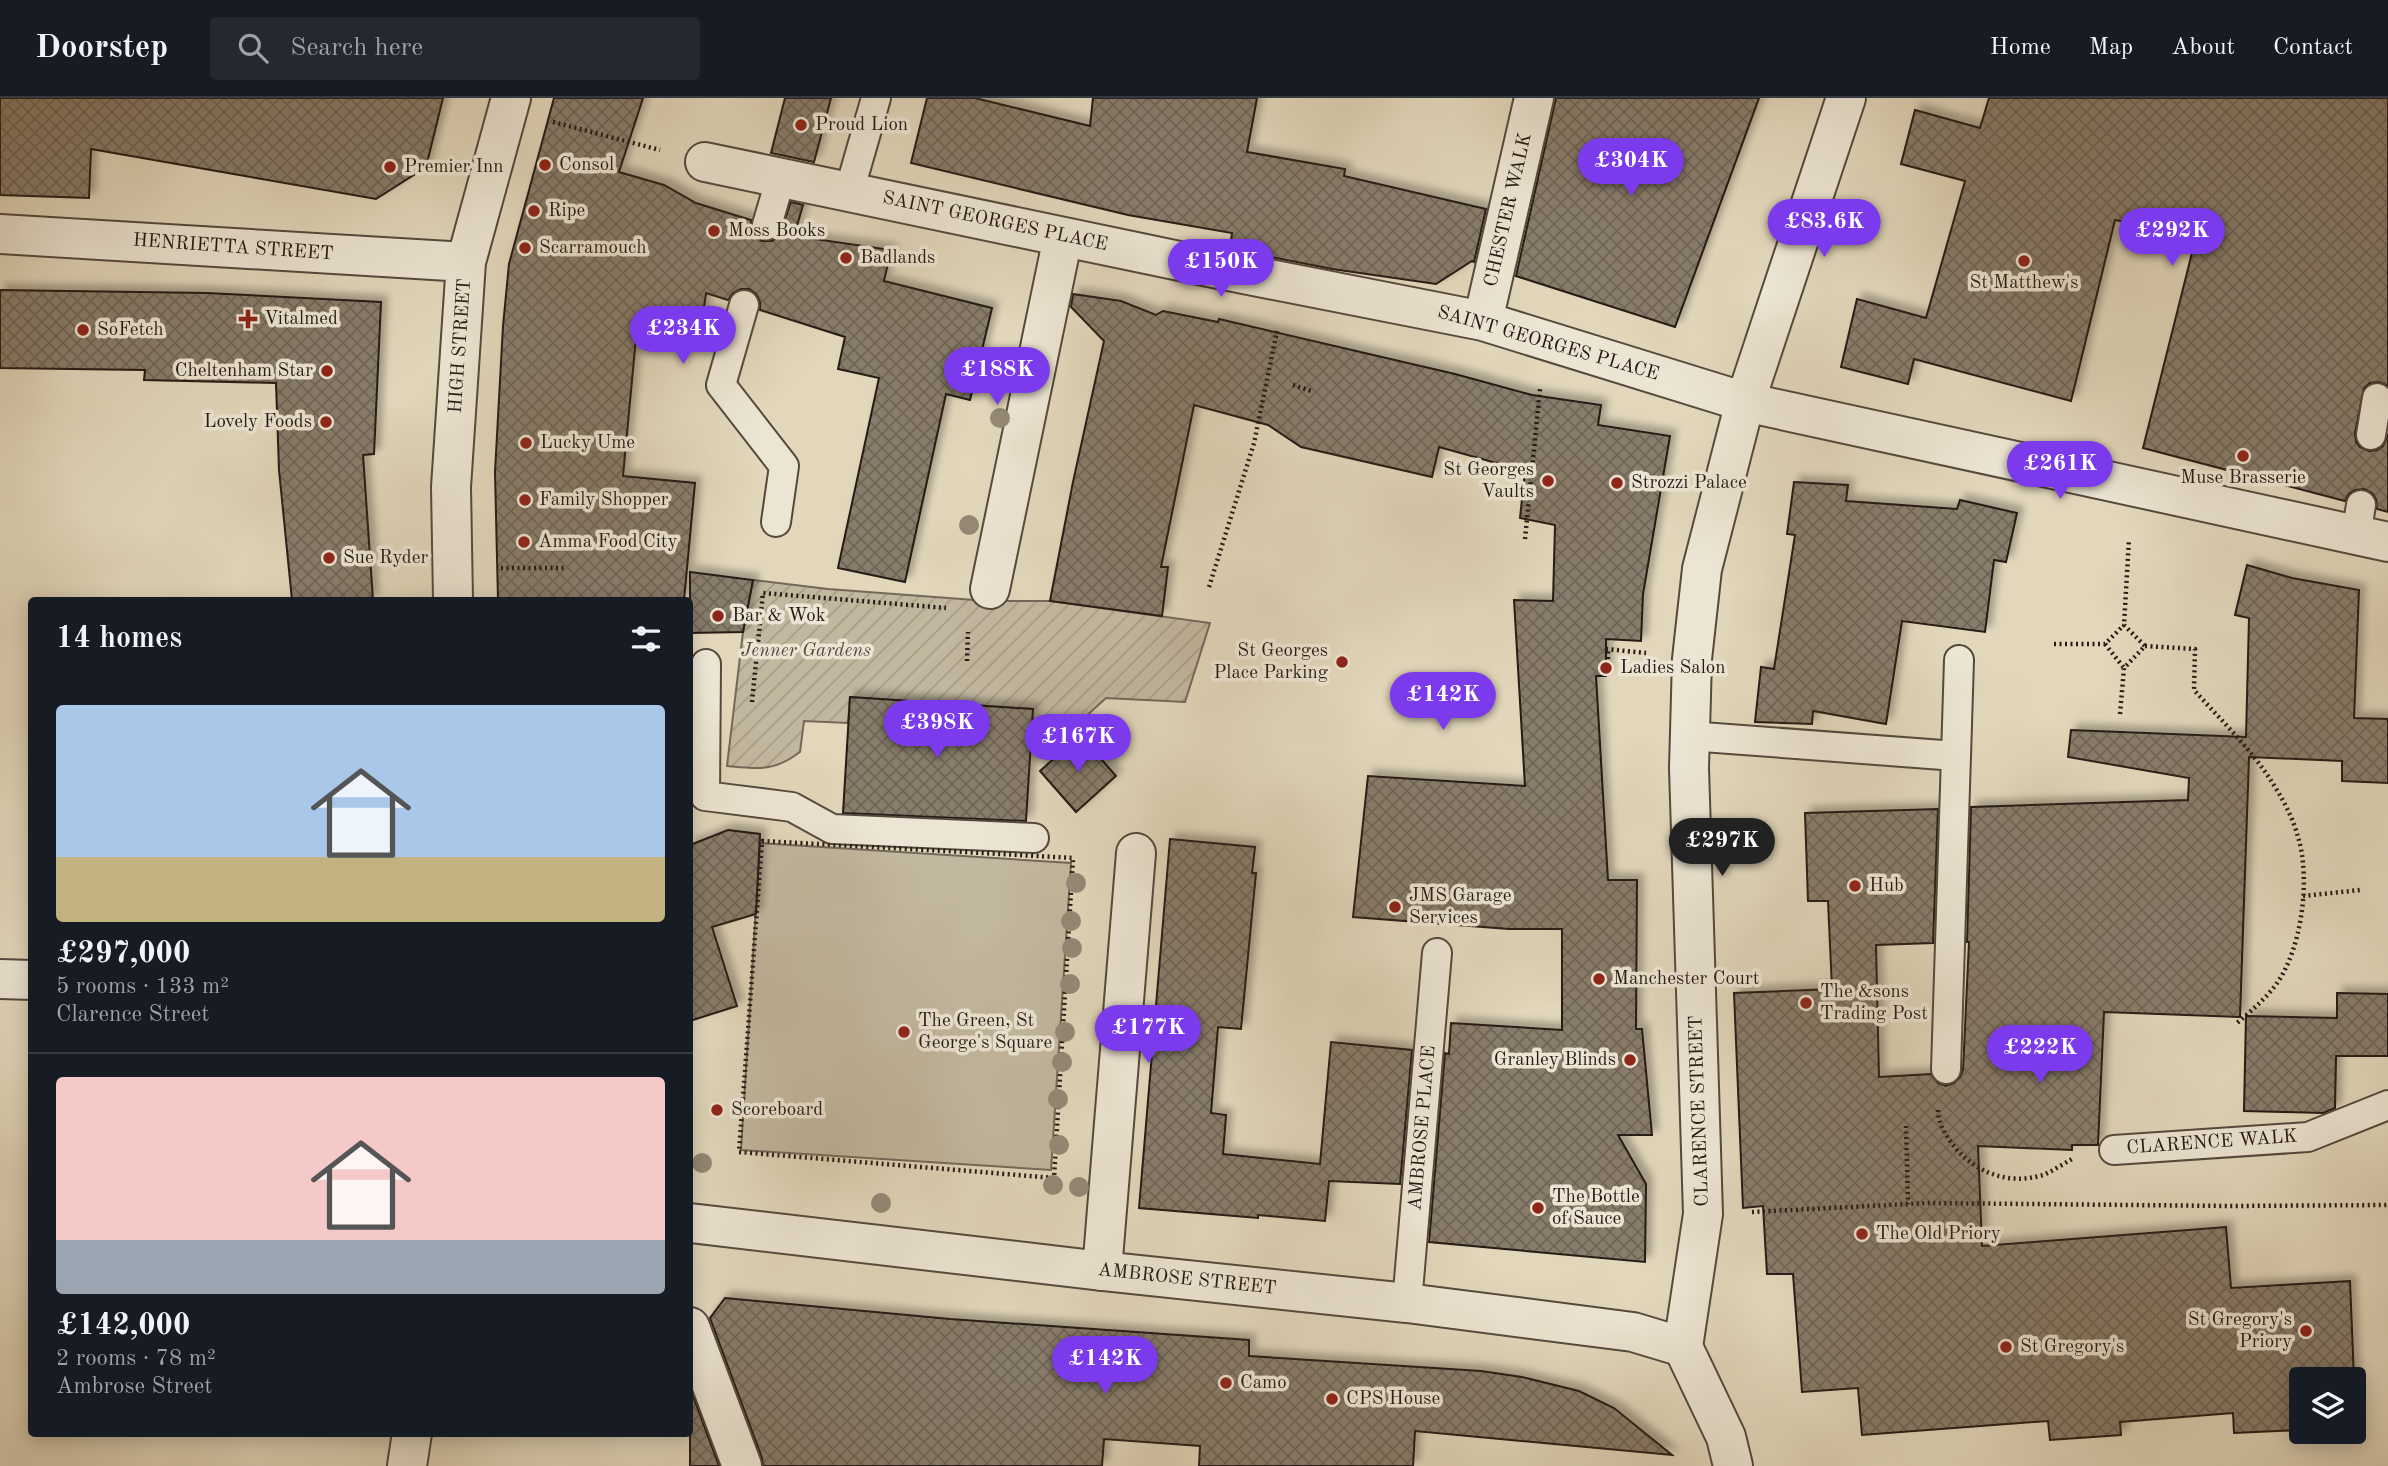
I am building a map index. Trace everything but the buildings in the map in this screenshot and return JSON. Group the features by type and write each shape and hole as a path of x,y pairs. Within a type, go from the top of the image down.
{"street":[{"name":"HIGH STREET","path":"452,585 451,487 466,262 512,98"},
{"name":"CHESTER WALK","path":"1483,321 1534,98"},
{"name":"CLARENCE STREET","path":"1683,1346 1703,1214 1689,736 1692,659 1702,569 1745,402 1846,98"},
{"name":"SAINT GEORGES PLACE","path":"705,162 1483,321 1745,402 2368,528"},
{"name":"HENRIETTA STREET","path":"0,234 466,262"},
{"path":"980,600 1063,237"},
{"path":"1102,1271 1136,853"},
{"path":"0,979 28,980"},
{"name":"AMBROSE STREET","path":"693,1223 1408,1303 1633,1332 1683,1346"},
{"path":"693,1335 742,1466"},
{"path":"1683,1346 1726,1437 1733,1466"},
{"path":"407,1466 411,1437"}],"lane":[{"path":"849,192 876,98"},
{"path":"767,225 781,177"},
{"path":"744,305 721,386 784,466 776,522"},
{"path":"2371,435 2376,398"},
{"path":"1946,1069 1959,660"},
{"path":"706,664 697,798 792,807 832,829 1034,838"},
{"path":"1689,736 1956,756"},
{"name":"AMBROSE PLACE","path":"1408,1303 1437,953"},
{"name":"CLARENCE WALK","path":"2114,1150 2308,1137 2388,1105"}],"path":[{"path":"550,121 705,162"},
{"path":"1209,587 1254,443 1285,282"},
{"path":"1525,540 1544,340"},
{"path":"1293,385 1311,391"},
{"path":"2054,644 2105,644 2124,625 2129,540"},
{"path":"452,585 566,568"},
{"path":"751,713 763,593 980,600 967,661"},
{"path":"2124,625 2145,646 2195,649 2194,690 2271,780 2291,817 2302,852 2303,896 2300,926 2291,956 2277,984 2260,1004 2237,1023"},
{"path":"2105,644 2124,668"},
{"path":"2120,714 2124,668 2145,646"},
{"path":"1606,668 1607,649 1632,652"},
{"path":"762,841 1073,859 1054,1178 738,1152 762,841"},
{"path":"2303,896 2360,890"},
{"path":"1946,1069 1939,1094 1938,1116 1948,1139 1965,1158 1986,1172 2012,1179 2043,1175 2071,1160 2114,1150"},
{"path":"1906,1126 1908,1204"},
{"path":"1703,1214 1908,1204 2388,1205"}],"green space":[{"name":"Jenner Gardens","path":"753,580 828,589 988,601 1050,601 1210,623 1185,702 1106,698 1083,719 1032,719 1032,709 850,697 848,723 804,721 800,752 791,758 765,768 727,766 743,632"},
{"name":"The Green, St George's Square","path":"760,843 1071,863 1051,1170 741,1150"}],"place":[{"name":"Proud Lion","path":"801,125"},
{"name":"Consol","path":"545,165"},
{"name":"Premier Inn","path":"390,167"},
{"name":"Ripe","path":"534,211"},
{"name":"Moss Books","path":"714,231"},
{"name":"Scarramouch","path":"525,248"},
{"name":"Badlands","path":"846,258"},
{"name":"St Matthew's","path":"2024,261"},
{"name":"Vitalmed","path":"248,319"},
{"name":"SoFetch","path":"83,330"},
{"name":"Cheltenham Star","path":"327,371"},
{"name":"Lovely Foods","path":"326,422"},
{"name":"Lucky Ume","path":"526,443"},
{"name":"Muse Brasserie","path":"2243,456"},
{"name":"St Georges Vaults","path":"1548,481"},
{"name":"Strozzi Palace","path":"1617,483"},
{"name":"Family Shopper","path":"525,500"},
{"name":"Amma Food City","path":"524,542"},
{"name":"Sue Ryder","path":"329,558"},
{"name":"Bar & Wok","path":"718,616"},
{"name":"St Georges Place Parking","path":"1342,662"},
{"name":"Ladies Salon","path":"1606,668"},
{"name":"Hub","path":"1855,886"},
{"name":"JMS Garage Services","path":"1395,907"},
{"name":"Manchester Court","path":"1599,979"},
{"name":"The &sons Trading Post","path":"1806,1003"},
{"name":"The Green, St George's Square","path":"904,1032"},
{"name":"Granley Blinds","path":"1630,1060"},
{"name":"Scoreboard","path":"717,1110"},
{"name":"The Bottle of Sauce","path":"1538,1208"},
{"name":"The Old Priory","path":"1862,1234"},
{"name":"St Gregory's Priory","path":"2306,1331"},
{"name":"St Gregory's","path":"2006,1347"},
{"name":"Camo","path":"1226,1383"},
{"name":"CPS House","path":"1332,1399"}]}
